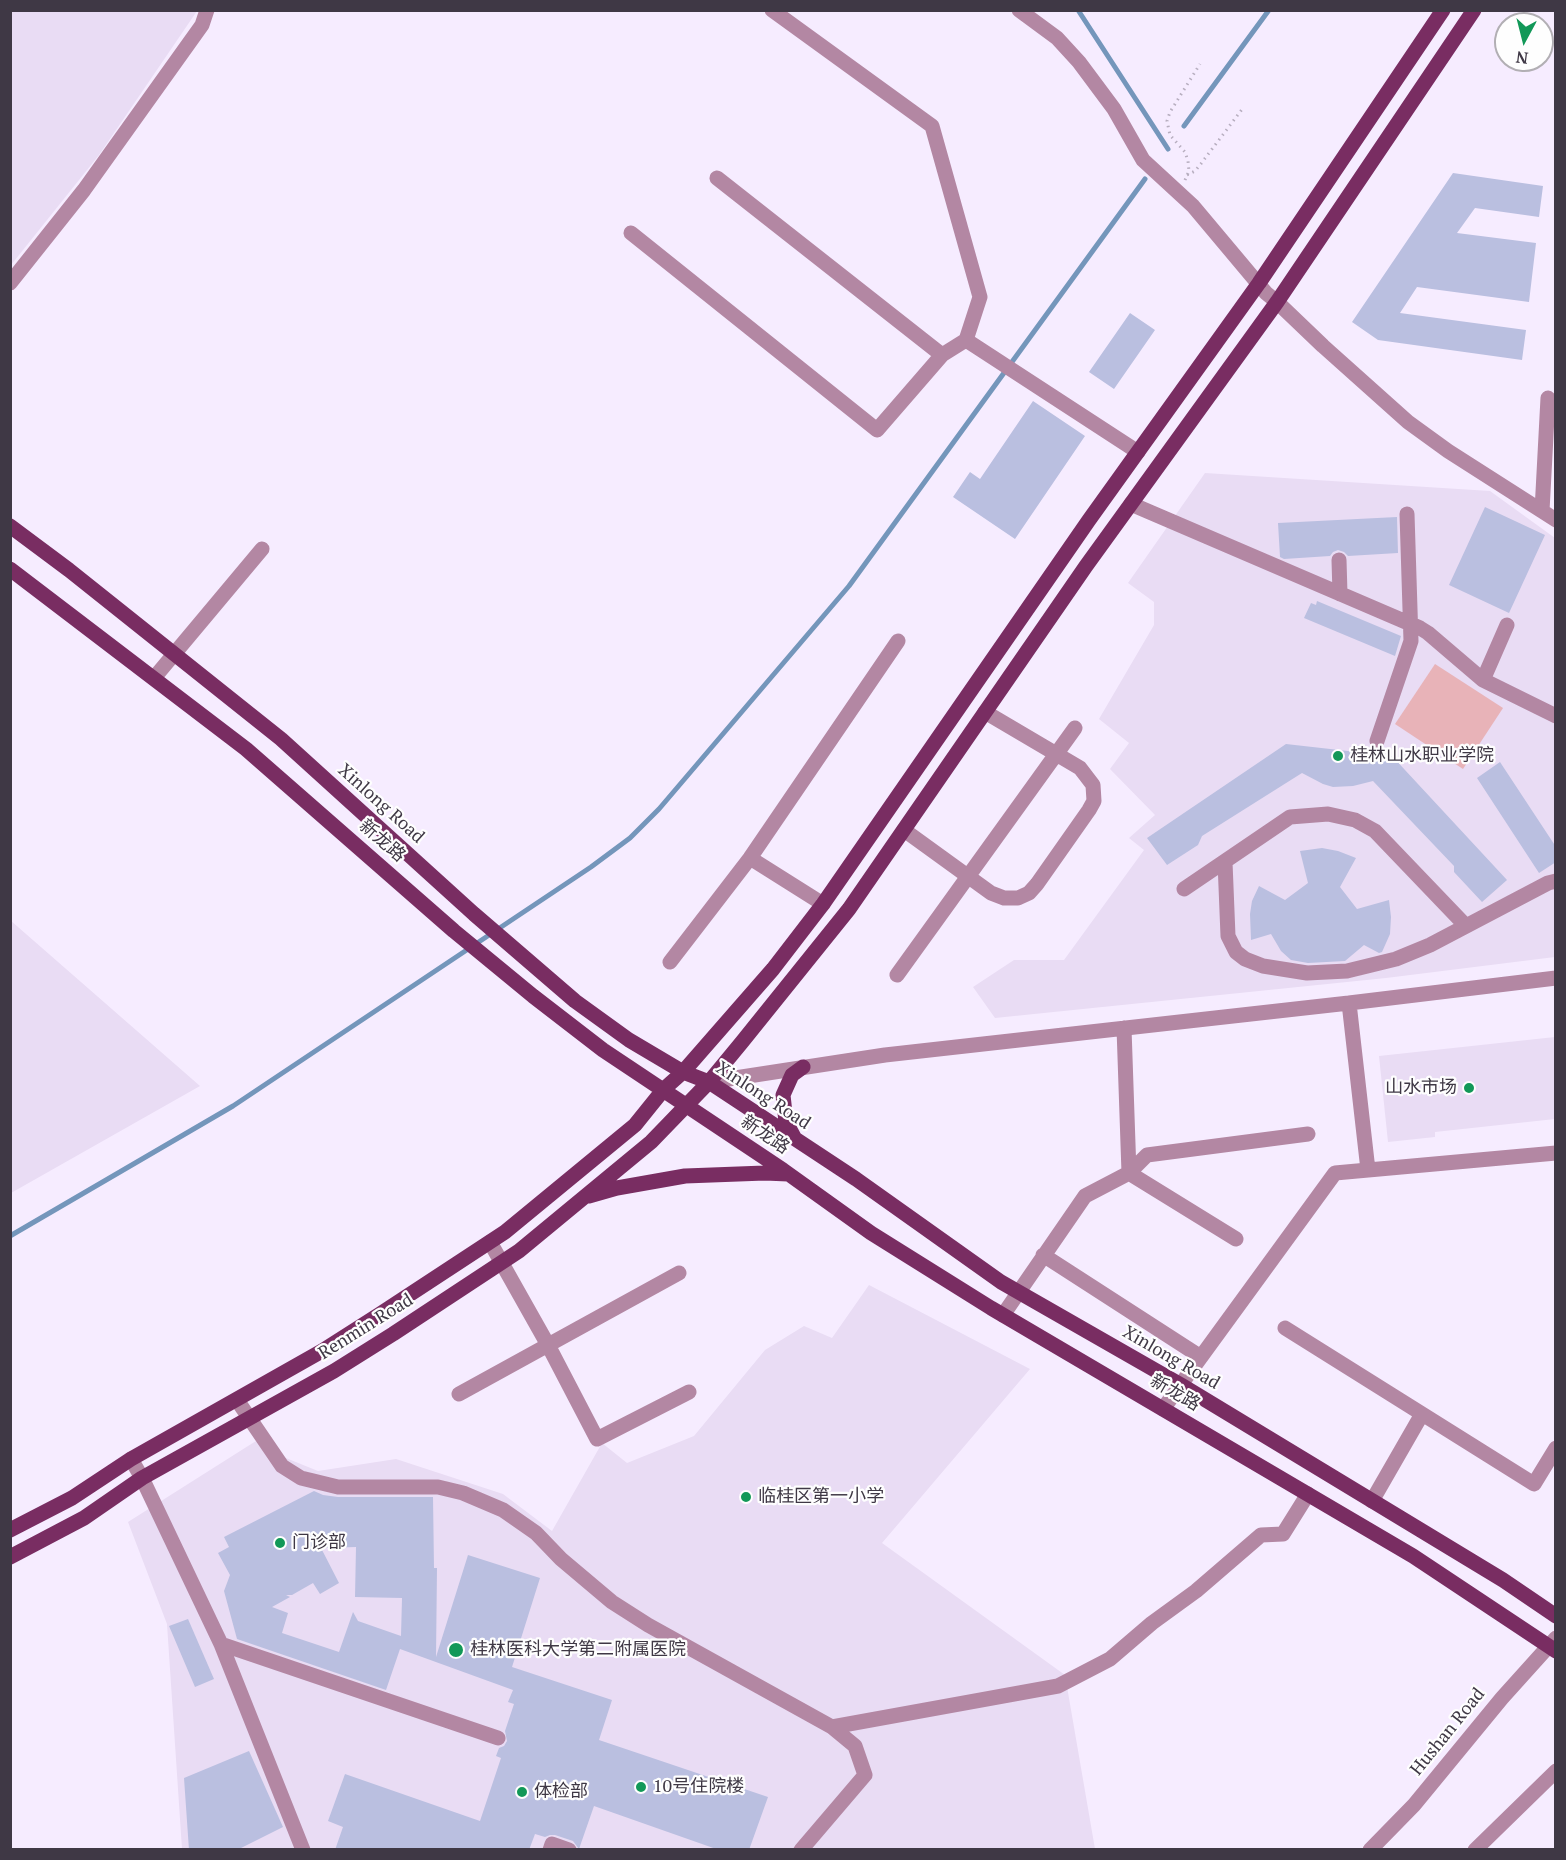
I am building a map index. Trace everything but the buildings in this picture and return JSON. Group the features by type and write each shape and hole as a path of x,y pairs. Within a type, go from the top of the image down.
{"main road":[{"name":"Renmin Road","path":"10,1530 72,1498 131,1458 237,1400 371,1321 505,1232 634,1125 773,969 823,904 1138,452 1259,284 1443,10"},
{"name":"Renmin Road","path":"10,1557 84,1518 142,1478 334,1371 519,1251 651,1142 709,1082 849,909 1131,504 1277,303 1474,10"},
{"name":"Xinlong Road","path":"10,526 69,570 281,739 474,914 576,1000 629,1040 683,1072 709,1082 856,1179 1002,1282 1180,1385 1503,1580 1556,1616"},
{"name":"新龙路","path":"10,569 246,749 454,931 603,1050 789,1174 871,1233 1003,1315 1413,1556 1553,1646"},
{"path":"795,1139 786,1122 783,1095 792,1075 803,1067"},
{"path":"584,1197 617,1188 684,1176 789,1174"}],"street":[{"path":"10,283 84,190 202,25 207,10"},
{"path":"631,234 877,430 942,355 966,340 980,297 932,126 772,10"},
{"path":"1019,10 1057,38 1079,62 1114,109 1143,160 1207,220 1277,303 1408,422 1448,451 1556,520"},
{"path":"717,178 942,355"},
{"path":"966,340 1138,452"},
{"path":"1542,511 1548,398"},
{"path":"1131,504 1411,624 1428,633 1483,680 1556,716"},
{"path":"1377,741 1411,641 1407,514"},
{"path":"154,678 262,549"},
{"path":"1339,560 1340,594"},
{"path":"1483,680 1507,625"},
{"path":"670,962 750,858 898,642"},
{"path":"904,830 991,893 1004,898 1018,898 1029,893 1089,810 1095,793 1093,784 1080,768 985,712"},
{"path":"897,975 1075,728"},
{"path":"1184,889 1290,817 1328,814 1348,818 1375,831 1466,926"},
{"path":"750,858 823,904"},
{"path":"1225,862 1228,936 1236,952 1263,966 1306,973 1347,971 1396,959 1430,945 1548,883 1556,881"},
{"path":"709,1082 885,1055 1556,978"},
{"path":"1349,1003 1368,1170"},
{"path":"1124,1028 1129,1173"},
{"path":"1003,1315 1085,1196 1129,1173 1147,1155 1308,1134"},
{"path":"1163,1409 1335,1173 1556,1153"},
{"path":"1129,1173 1236,1239"},
{"path":"490,1242 548,1345 597,1439 689,1392"},
{"path":"1043,1255 1201,1357"},
{"path":"459,1394 679,1273"},
{"path":"1285,1328 1534,1484 1556,1448"},
{"path":"237,1400 282,1466 301,1478 338,1487 438,1486 463,1493 503,1510 536,1533 576,1572 612,1602 658,1631 832,1727 855,1746 865,1774 801,1850"},
{"path":"1372,1501 1422,1414"},
{"path":"131,1458 220,1644 303,1850"},
{"path":"832,1727 1058,1686 1110,1659 1152,1623 1196,1592 1261,1534 1283,1534 1308,1494"},
{"path":"220,1644 498,1738"},
{"name":"Hushan Road","path":"1370,1850 1414,1805 1502,1698 1553,1646"},
{"path":"1475,1850 1556,1771"},
{"path":"550,1850 552,1844 569,1850"}],"path":[{"path":"1179,192 1189,166 1186,154 1170,135 1167,125 1170,112 1200,64"},
{"path":"1187,175 1195,171 1243,108"}],"shaded area":[{"path":"11,10 197,11 99,155 11,265"},
{"name":"桂林山水职业学院","path":"1205,473 1490,491 1555,538 1555,957 1386,978 995,1018 973,987 1014,960 1064,960 1144,850 1129,838 1155,815 1110,769 1129,743 1099,719 1154,625 1154,602 1128,583"},
{"path":"1435,664 1503,708 1463,769 1395,724"},
{"path":"10,920 200,1086 11,1193 10,1193"},
{"name":"山水市场","path":"1555,1037 1555,1119 1435,1132 1435,1137 1388,1142 1379,1056"},
{"name":"桂林医科大学第二附属医院","path":"869,1285 1030,1369 882,1543 1065,1675 1095,1849 182,1849 167,1624 128,1522 267,1434 276,1454 318,1471 396,1459 503,1494 552,1531 602,1443 627,1463 694,1436 765,1350 804,1326 832,1338"}],"waterway":[{"path":"1078,10 1168,149"},
{"path":"1184,126 1269,10"},
{"path":"10,1236 233,1106 591,867 630,838 659,809 849,586 1145,179"}],"place":[{"name":"桂林山水职业学院","path":"1338,756"},
{"name":"山水市场","path":"1469,1088"},
{"name":"临桂区第一小学","path":"746,1497"},
{"name":"门诊部","path":"280,1543"},
{"name":"桂林医科大学第二附属医院","path":"456,1650"},
{"name":"10号住院楼","path":"641,1787"},
{"name":"体检部","path":"522,1792"}]}
